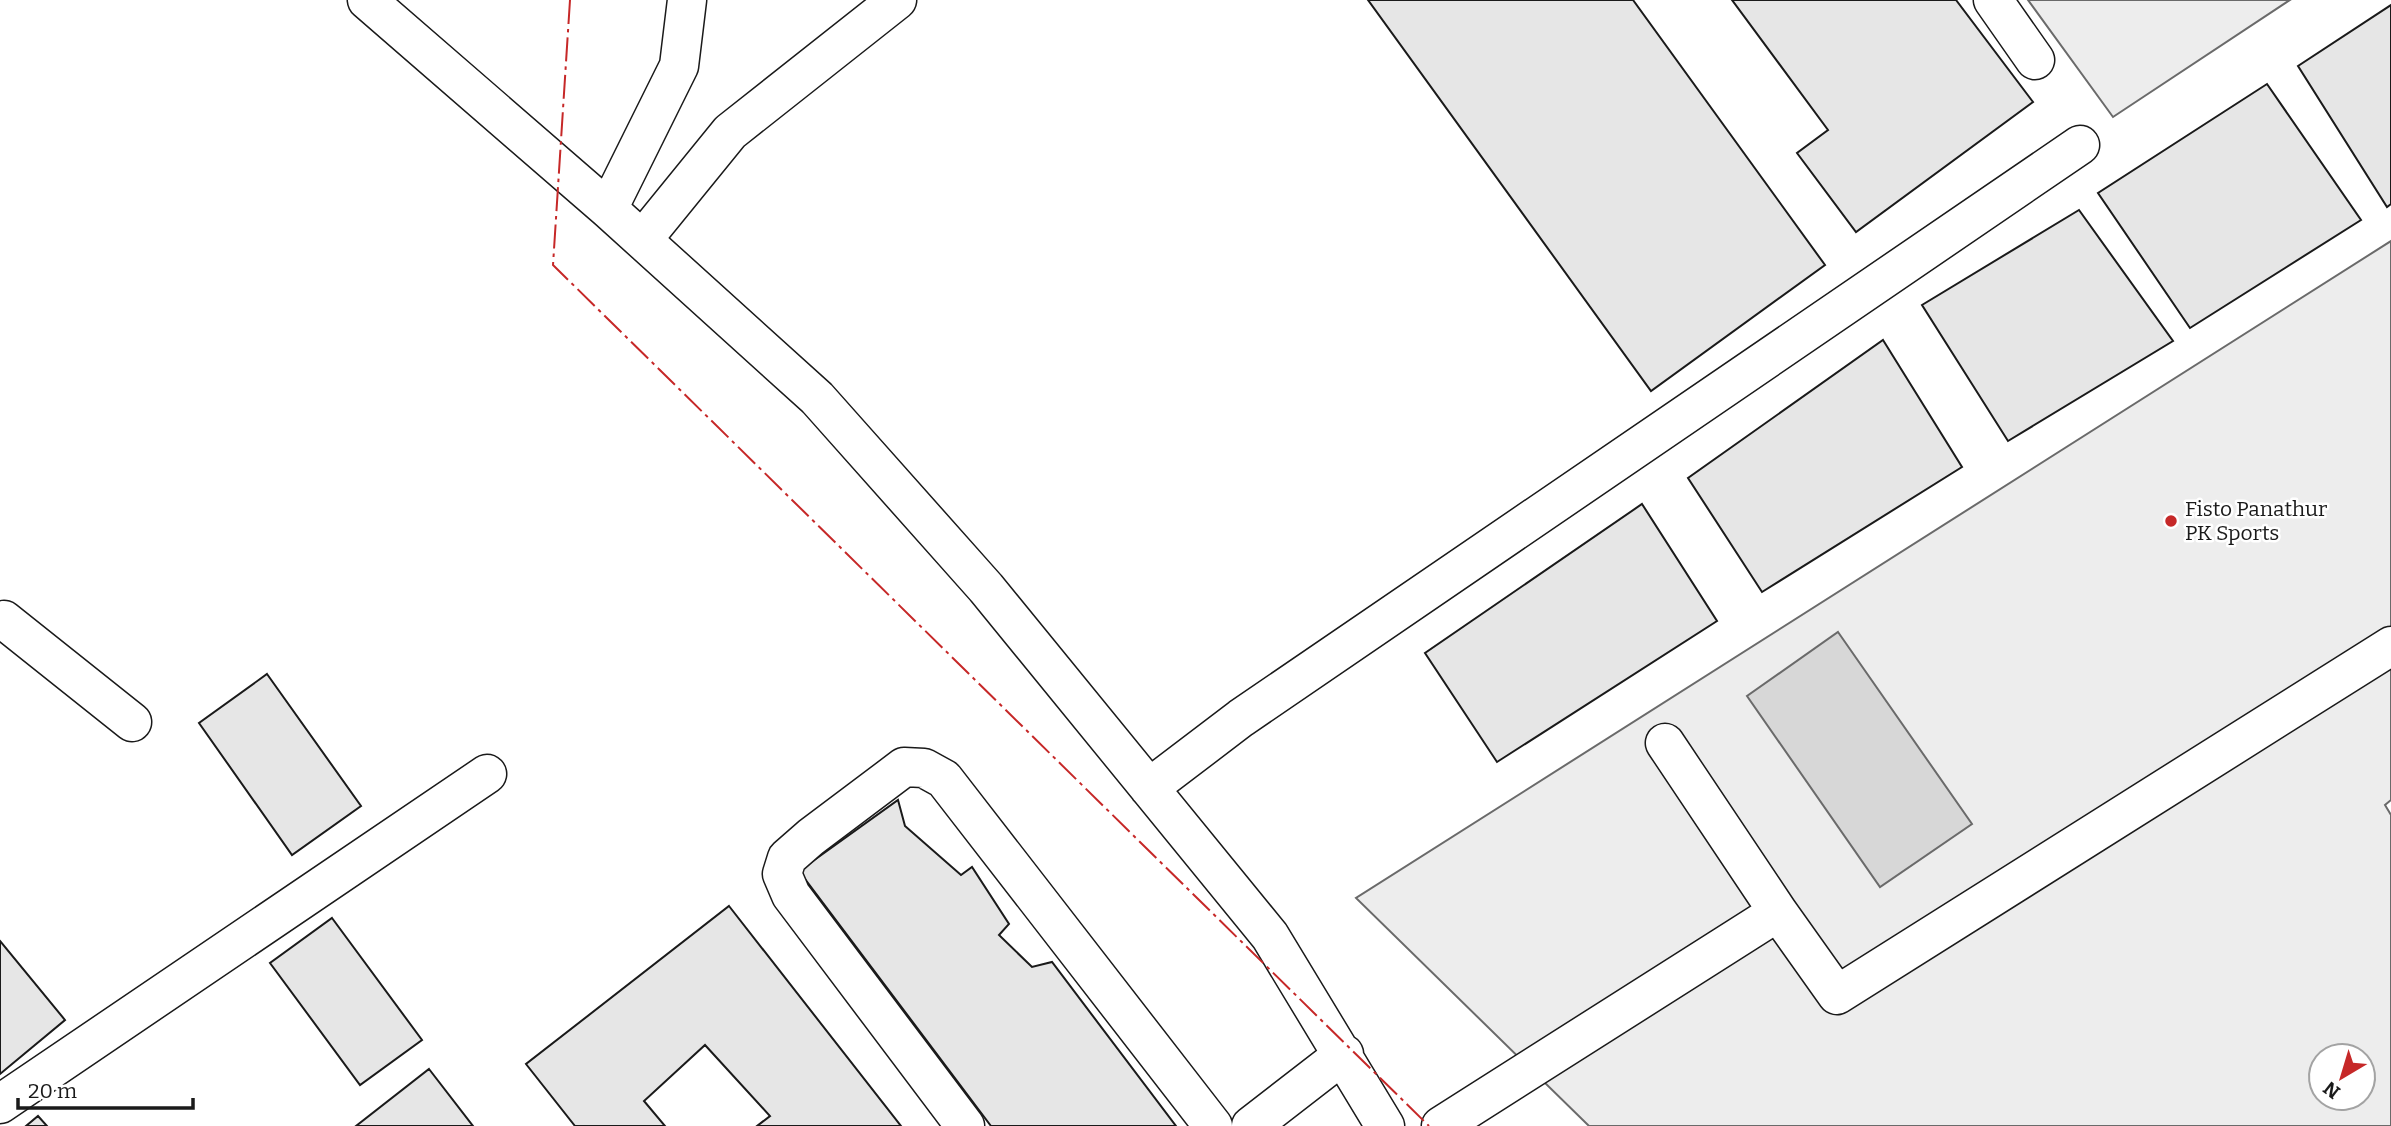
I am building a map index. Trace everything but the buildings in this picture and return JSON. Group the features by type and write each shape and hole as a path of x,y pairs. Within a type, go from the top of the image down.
{"street":[{"path":"368,0 643,240 817,398 986,588 1270,936 1338,1058 1385,1126"},
{"path":"608,209 679,66 687,0"},
{"path":"643,240 730,132 897,0"},
{"path":"1993,0 2035,60"},
{"path":"1149,788 1241,718 2080,145"},
{"path":"1,620 132,722"},
{"path":"1665,743 1837,995 2391,646"},
{"path":"965,1126 791,895 782,874 787,858 904,767 924,768 944,779 1213,1126"},
{"path":"0,1104 487,774"},
{"path":"1441,1126 1778,912"},
{"path":"1251,1126 1338,1058"}],"shaded area":[{"path":"2028,0 2290,0 2113,117"},
{"name":"Fisto Panathur PK Sports","path":"2391,241 2391,800 2385,805 2391,815 2391,1126 1589,1126 1356,898"},
{"path":"1838,632 1972,824 1880,887 1747,696"}],"power":[{"path":"570,0 553,265 1429,1126"}],"place":[{"name":"Fisto Panathur PK Sports","path":"2171,521"}]}
